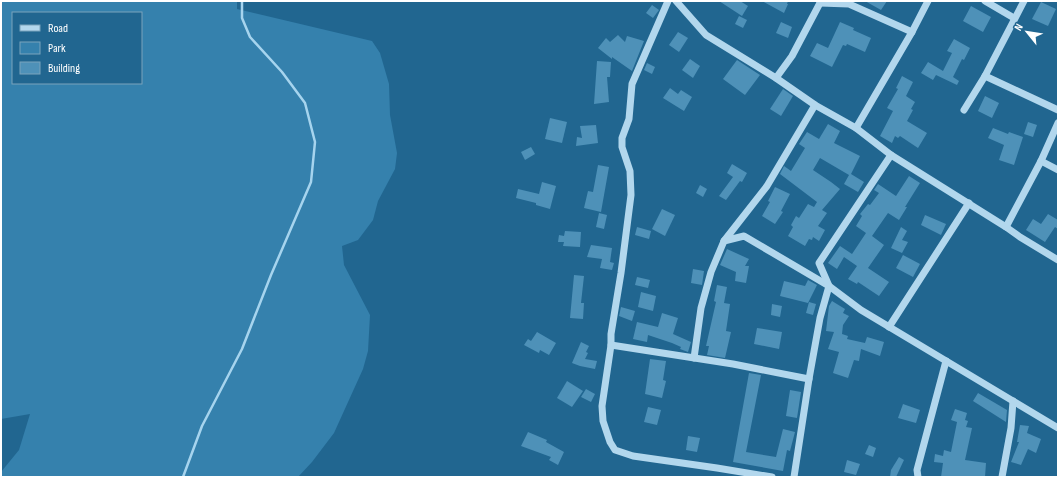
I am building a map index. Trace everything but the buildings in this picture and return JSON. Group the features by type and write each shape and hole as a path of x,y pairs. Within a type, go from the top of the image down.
{"street":[{"path":"668,1 632,84 629,119 622,138 622,147 630,171 632,195 611,334 611,344 602,406 603,421 610,442 615,450 633,456 772,477"},
{"path":"676,1 706,35 815,104 856,128 892,155 1058,260"},
{"path":"856,128 912,32 928,1"},
{"path":"984,1 1014,18"},
{"path":"964,110 985,76 1024,1"},
{"path":"776,78 792,56 820,2 848,3 912,32"},
{"path":"985,76 1058,110"},
{"path":"694,358 701,308 710,272 724,241 767,186 815,104"},
{"path":"1006,227 1041,161 1058,123"},
{"path":"794,477 809,379 820,318 828,286 819,263 892,155"},
{"path":"1041,161 1058,170"},
{"path":"889,327 968,203"},
{"path":"724,241 744,236 828,286 861,310 1058,428"},
{"path":"611,344 733,364 809,379"},
{"path":"918,477 917,470 946,361"},
{"path":"1002,477 1011,428 1013,401"}],"green space":[{"path":"1,1 237,1 237,9 372,41 380,53 389,84 390,115 397,153 395,169 378,201 373,220 358,240 342,246 344,265 370,315 368,351 363,369 334,433 312,462 298,477 1,477 1,472 19,450 30,414 1,419"}],"waterway":[{"path":"183,477 202,426 242,349 271,275 311,182 315,142 305,103 282,72 250,37 242,18 242,1"}]}
